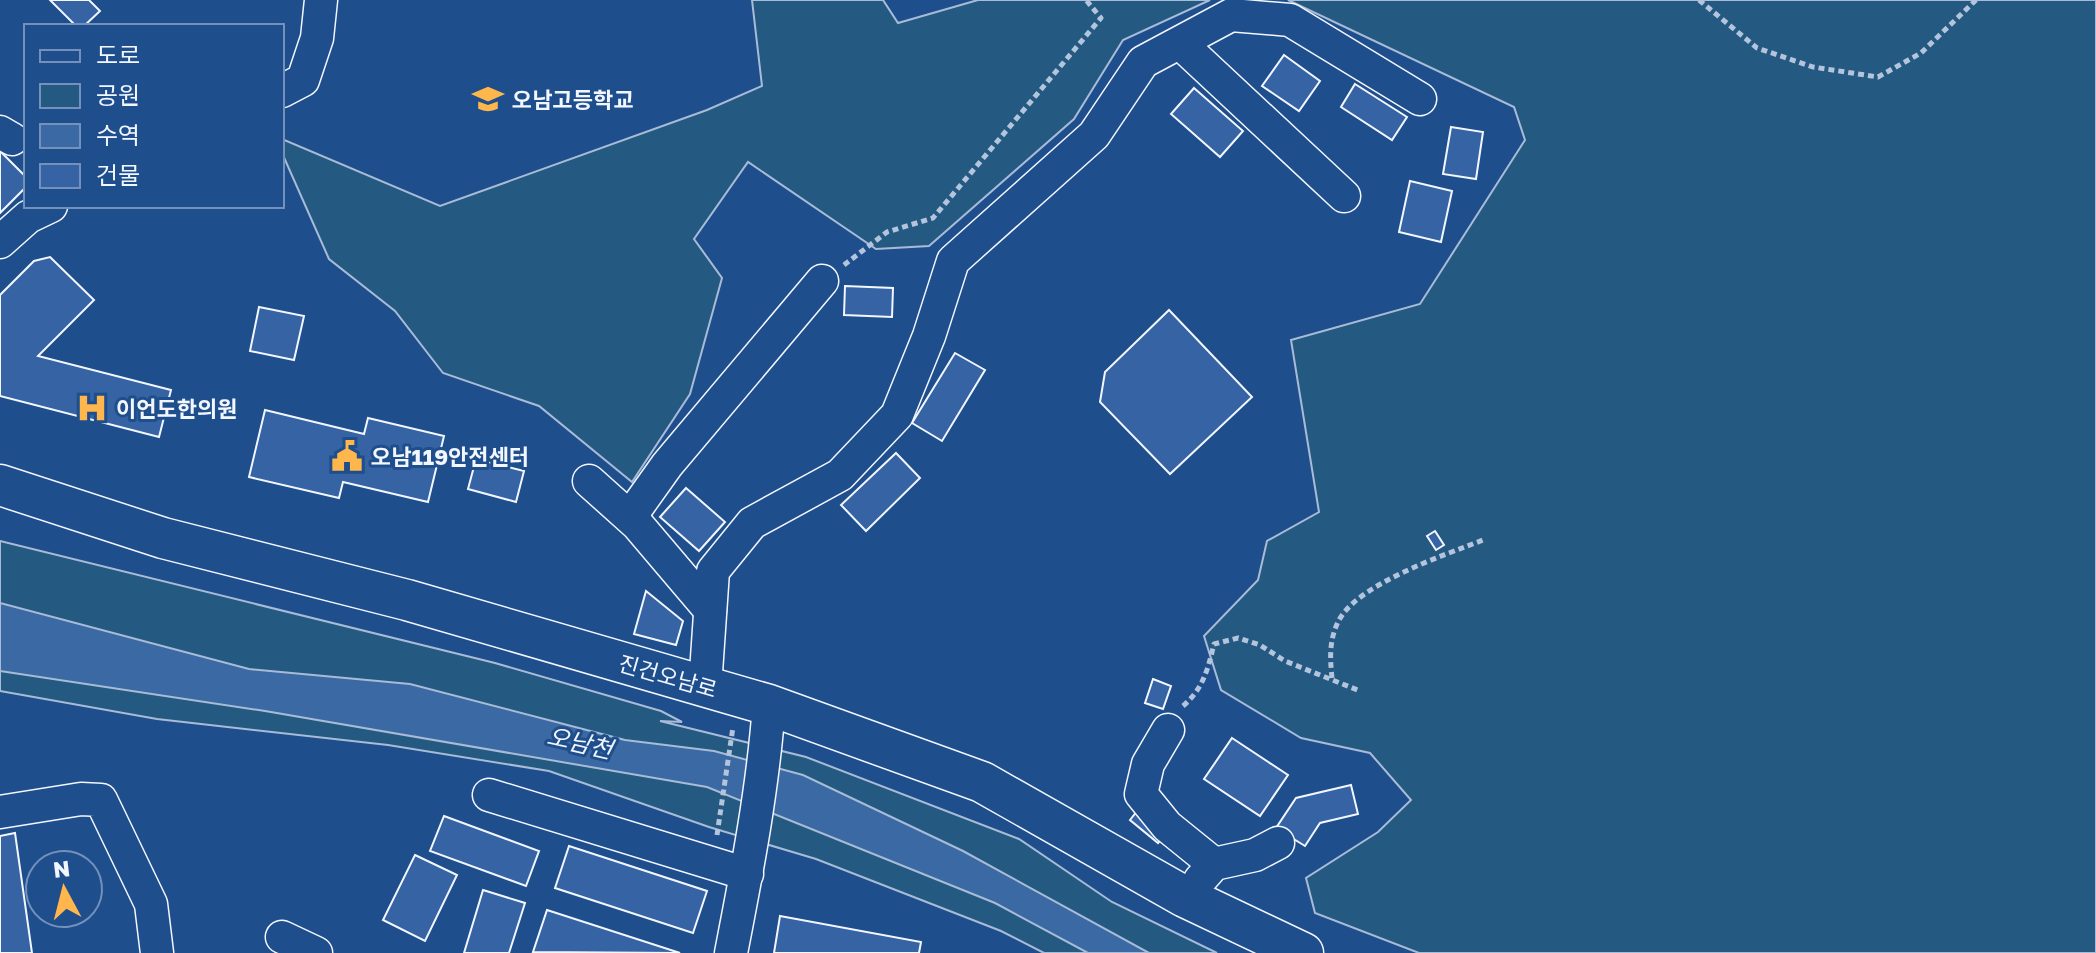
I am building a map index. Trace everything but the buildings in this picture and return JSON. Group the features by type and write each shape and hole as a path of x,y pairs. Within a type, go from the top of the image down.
{"main road":[{"name":"진건오남로","path":"0,485 163,538 407,600 705,687 768,723 982,782 1185,897 1303,953"}],"street":[{"path":"284,90 303,80 317,38 321,0"},
{"path":"705,687 713,571 752,523 840,475 897,415 929,336 953,261 1094,135 1143,62 1231,15 1290,20 1420,99"},
{"path":"1180,43 1344,196"},
{"path":"0,242 28,217 47,208"},
{"path":"630,517 667,465 822,281"},
{"path":"589,481 630,517 710,610"},
{"path":"731,953 747,874 768,723"},
{"path":"1168,730 1148,764 1141,794 1167,826 1214,864"},
{"path":"489,795 747,874"},
{"path":"0,812 81,799 101,800 151,904 157,953"},
{"path":"1185,897 1214,864 1255,855 1278,843"},
{"path":"282,937 316,953"}],"path":[{"path":"822,281 887,232 933,218 1101,18 1086,0"},
{"path":"1699,0 1757,48 1813,67 1878,77 1921,53 1976,0"},
{"path":"1332,679 1329,648 1338,619 1368,590 1483,540"},
{"path":"1168,730 1178,710 1197,694 1214,644 1238,638 1360,691"},
{"path":"713,864 733,729"}],"green space":[{"path":"752,0 883,0 898,23 978,0 1210,0 1123,40 1074,119 929,246 876,249 748,162 694,239 722,278 690,394 632,482 539,406 443,373 395,311 329,259 284,158 284,140 440,206 707,110 762,86"},
{"path":"1288,0 2096,0 2096,953 1419,953 1315,913 1306,878 1378,832 1411,800 1370,753 1301,738 1221,690 1204,636 1258,580 1267,541 1319,512 1291,340 1420,304 1525,140 1514,107"},
{"path":"0,541 495,663 661,711 682,722 660,721 806,757 1019,839 1112,902 1217,953 1044,953 1001,931 816,859 709,827 549,771 388,745 157,719 0,691"}],"water":[{"name":"오남천","path":"0,603 249,669 410,684 625,740 714,751 803,775 963,851 1149,953 1088,953 995,903 707,787 265,711 0,671"}],"place":[{"name":"오남고등학교","path":"488,99"},
{"name":"이언도한의원","path":"92,408"},
{"name":"오남119안전센터","path":"347,456"}]}
